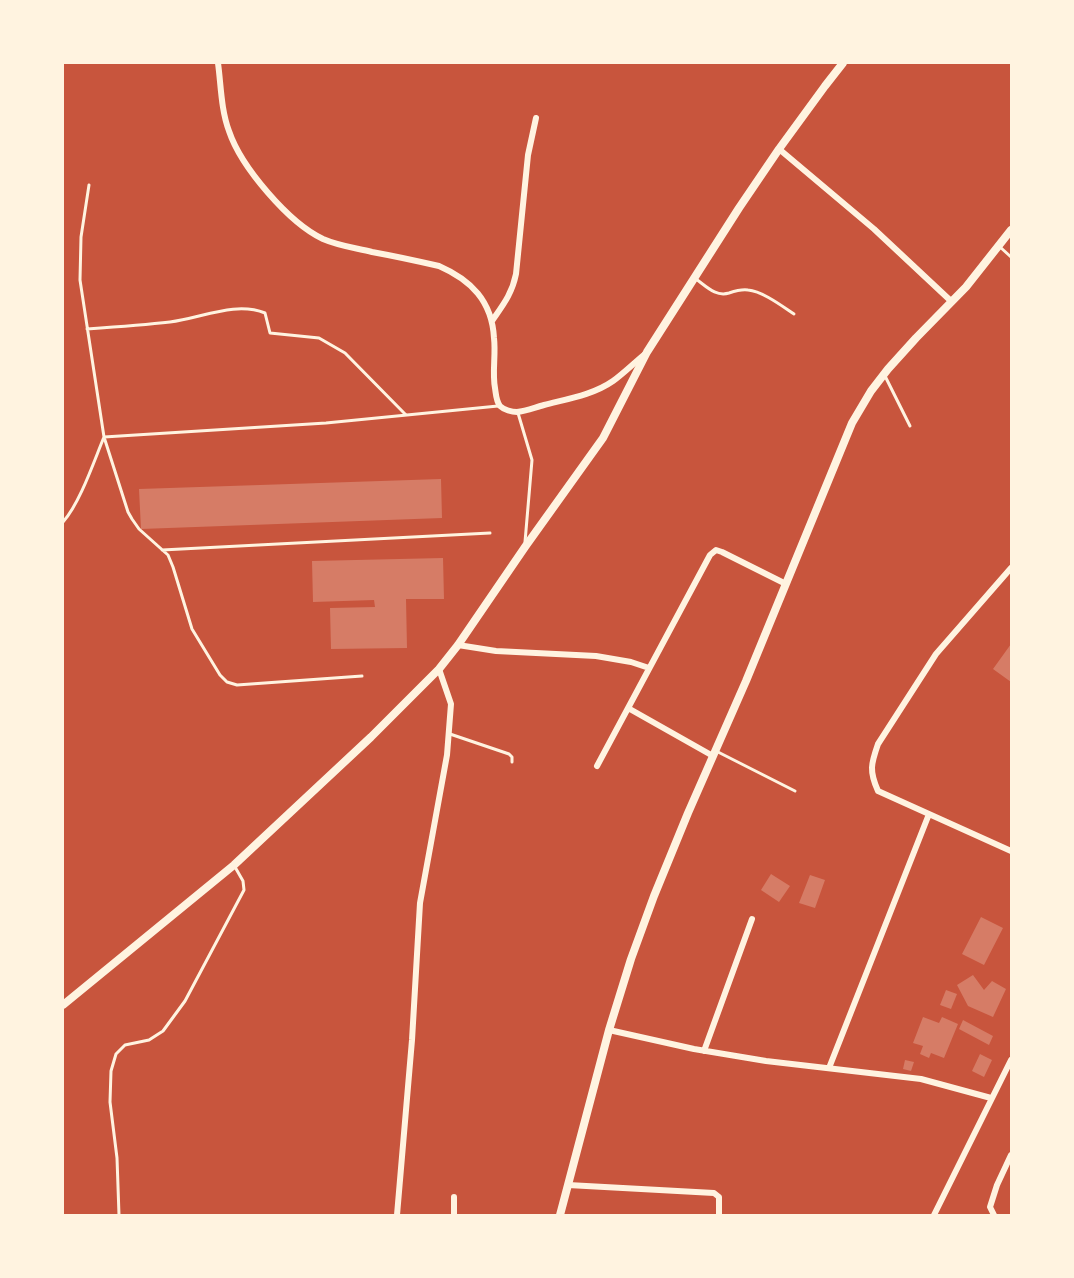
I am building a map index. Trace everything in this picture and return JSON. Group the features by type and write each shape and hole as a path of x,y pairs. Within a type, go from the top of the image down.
{"street":[{"path":"218,63 224,109 234,145 280,207 308,230 324,239 349,247 439,266 466,280 477,292 486,305 492,321 494,382 500,406 517,412 589,393 612,382 647,352"},
{"path":"63,1005 234,865 371,737 439,669 603,438 647,352 779,149 843,63"},
{"path":"492,321 508,299 516,274 528,155 536,118"},
{"path":"779,149 874,229 952,302"},
{"path":"560,1215 609,1030 654,896 852,423 884,375 916,338 966,287 1011,230"},
{"path":"597,766 710,555 716,550 722,552 786,584"},
{"path":"1011,568 936,654 878,744 873,760 872,777 878,791 1011,851"},
{"path":"458,645 496,651 596,656 650,668"},
{"path":"397,1215 412,1040 420,903 449,734 451,704 439,669"},
{"path":"628,708 714,753"},
{"path":"829,1068 929,814"},
{"path":"704,1051 752,919"},
{"path":"609,1030 704,1051 766,1061 921,1079 991,1098"},
{"path":"934,1215 1011,1060"},
{"path":"994,1215 990,1207 1011,1155"},
{"path":"568,1185 714,1193 719,1197 719,1215"},
{"path":"453,1215 454,1197"}],"lane":[{"path":"89,185 81,237 80,280 104,437 129,512 139,529 168,555 192,629 220,675 227,682 237,685 362,676"},
{"path":"999,246 1011,257"},
{"path":"695,278 717,294 748,290 760,293 794,314"},
{"path":"87,329 173,322 240,308 258,310 266,313 270,333 319,338 345,353 406,415"},
{"path":"884,375 910,426"},
{"path":"104,437 326,423 500,406"},
{"path":"517,412 532,459 525,547"},
{"path":"63,522 81,491 104,437"},
{"path":"162,550 490,533"},
{"path":"449,734 509,754 512,762"},
{"path":"714,753 795,791"},
{"path":"119,1215 117,1158 111,1102 111,1071 116,1054 125,1046 149,1040 163,1031 185,1001 244,890 243,880 234,865"}],"building":[{"path":"441,479 442,518 141,529 139,489"},
{"path":"443,558 444,599 406,599 407,648 331,649 330,608 375,607 374,600 313,602 312,561"},
{"path":"1011,644 1011,682 993,669"},
{"path":"771,874 790,886 779,902 761,890"},
{"path":"810,875 825,880 815,908 799,903"},
{"path":"981,917 1003,928 984,965 962,954"},
{"path":"973,975 984,990 992,981 1006,989 993,1017 968,1006 957,985"},
{"path":"946,990 957,994 951,1009 940,1005"},
{"path":"923,1017 939,1023 942,1017 958,1024 944,1058 931,1053 929,1058 920,1054 923,1046 913,1043"},
{"path":"963,1020 993,1036 989,1045 959,1029"},
{"path":"980,1054 992,1060 984,1077 972,1071"},
{"path":"905,1060 914,1062 911,1071 903,1069"}]}
